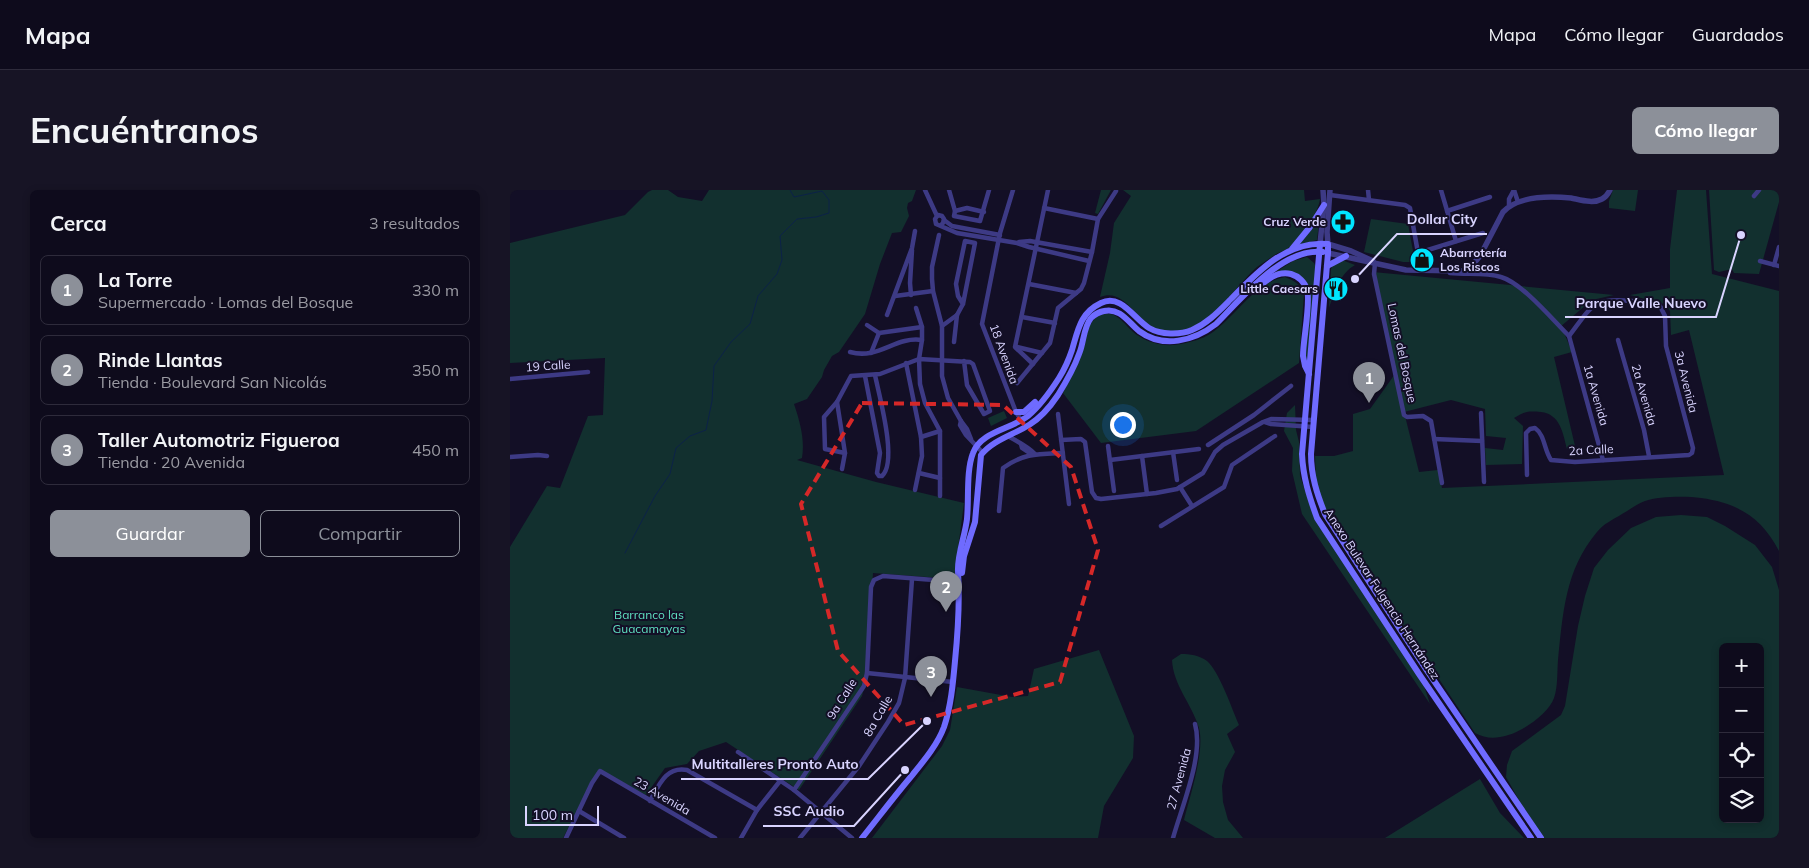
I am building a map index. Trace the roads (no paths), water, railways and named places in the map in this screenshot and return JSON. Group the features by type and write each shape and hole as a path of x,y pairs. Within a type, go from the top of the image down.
{"main road":[{"path":"1290,251 1310,227 1324,205"},
{"name":"Anexo Bulevar Fulgencio Hernández","path":"1320,244 1305,423 1303,471 1317,518 1530,838"},
{"path":"862,838 935,744 946,721 953,682 958,630 958,572 966,521 970,466 977,446 991,434 1021,420 1032,412 1049,392 1061,375 1070,355 1081,319 1095,306 1104,301 1113,301 1124,305 1149,328 1160,332 1176,333 1191,330 1210,319 1266,266 1290,251 1306,245 1328,244"},
{"name":"Anexo Bulevar Fulgencio Hernández","path":"1328,244 1313,423 1311,470 1316,490 1325,514 1541,838"},
{"path":"959,580 975,522 980,461 983,453 993,444 1035,422 1050,408 1075,365 1090,319 1097,313 1113,310 1121,314 1149,338 1170,342 1190,339 1208,330 1266,275 1285,262 1298,256 1319,252 1328,253"},
{"path":"1327,266 1346,256"},
{"path":"1238,302 1276,275 1287,274 1302,280 1308,295 1303,356 1309,374"},
{"path":"1016,412 1024,412 1036,402 1046,391 1070,355"},
{"path":"1010,435 1021,426 1021,420"}],"street":[{"path":"925,190 937,216 935,222 957,233 985,238 1000,236"},
{"path":"949,190 955,211 954,216 980,221 990,190"},
{"name":"18 Avenida","path":"1013,190 1000,236 982,324 1016,412 1021,420"},
{"path":"1015,347 1048,190"},
{"path":"1320,244 1324,205 1323,190"},
{"path":"1368,190 1369,200"},
{"path":"1442,190 1456,241"},
{"path":"1514,190 1518,202"},
{"path":"1509,206 1509,199 1514,190"},
{"path":"1328,253 1389,267 1417,270 1464,271 1476,262 1503,212 1509,206 1518,202 1551,197 1597,201 1606,197 1610,190"},
{"path":"1754,196 1759,190"},
{"path":"1017,383 1050,343 1058,307 1076,293 1084,283 1098,219 1116,191"},
{"path":"1375,263 1351,251 1328,244 1330,192 1405,205 1410,208 1418,253 1417,270"},
{"path":"1447,211 1490,197"},
{"path":"955,211 967,208 984,212"},
{"path":"1044,208 1098,219"},
{"path":"937,216 942,216 952,226 1000,236 1036,249 1089,261"},
{"path":"940,225 944,220"},
{"path":"887,315 912,248 916,231"},
{"path":"1418,253 1483,233"},
{"path":"939,235 932,267 933,291 942,326 942,376 944,388 960,421 960,425 966,435 983,453"},
{"path":"954,342 957,315 963,304 975,243 966,241 956,284 958,296 963,304"},
{"path":"1017,243 1030,241 1092,252"},
{"path":"1760,261 1776,266 1779,247"},
{"path":"911,295 912,248"},
{"name":"Lomas del Bosque","path":"1375,263 1374,274 1404,415 1407,417 1423,416 1431,421 1442,483"},
{"path":"1441,271 1464,275 1492,275 1512,282 1569,336"},
{"path":"1029,284 1076,293"},
{"path":"895,296 933,291"},
{"name":"3a Avenida","path":"1569,336 1597,303 1612,299 1654,303 1663,308 1666,346 1693,448 1692,452"},
{"path":"916,308 922,327 918,376 922,394 940,432 940,496"},
{"path":"942,326 957,315"},
{"path":"1022,317 1055,323"},
{"path":"867,325 879,333 922,327"},
{"path":"871,353 879,333"},
{"name":"1a Avenida","path":"1569,336 1603,460"},
{"path":"850,352 871,353 907,340 922,340"},
{"name":"2a Avenida","path":"1618,340 1644,430 1649,456"},
{"path":"1015,347 1042,353"},
{"path":"1015,347 1033,364"},
{"path":"845,452 824,449 824,417 837,402 850,376 866,376 889,372 906,363 919,360 943,360 964,362 973,364 990,411 984,414 967,385 964,362"},
{"path":"906,363 921,437 922,456 915,490"},
{"name":"19 Calle","path":"510,379 588,372"},
{"path":"866,376 880,452 877,473 880,476 885,473 890,453 875,375"},
{"path":"1208,445 1254,415 1291,386"},
{"path":"837,402 845,452 842,469"},
{"path":"1481,413 1484,482"},
{"path":"874,417 883,414"},
{"path":"1058,414 1069,504"},
{"path":"1061,440 1081,439 1085,442 1092,492 1096,498 1101,499 1173,491 1203,473 1215,452 1227,443 1271,419 1313,423"},
{"name":"2a Calle","path":"1527,475 1526,433 1530,429 1537,428 1551,460 1576,462 1689,455 1692,452"},
{"path":"921,437 940,432"},
{"path":"1010,435 1021,444 1026,445 1033,454"},
{"path":"1223,435 1227,443"},
{"path":"1161,526 1224,487 1232,465 1275,436"},
{"path":"1434,439 1482,441"},
{"path":"1108,446 1114,491"},
{"path":"1110,460 1199,449"},
{"path":"998,511 1004,468 1020,457 1063,452"},
{"path":"1173,452 1177,480"},
{"path":"510,457 547,456"},
{"path":"1142,456 1147,494"},
{"path":"919,472 940,478"},
{"path":"1180,487 1192,506"},
{"name":"9a Calle","path":"794,790 861,691 867,674 871,587 876,578 883,576 912,579"},
{"path":"912,579 959,580"},
{"name":"8a Calle","path":"800,838 859,766 899,703 905,678 912,579"},
{"path":"867,674 953,682"},
{"name":"27 Avenida","path":"1173,838 1198,755 1196,724"},
{"path":"738,752 794,790 852,838"},
{"path":"650,800 665,776 675,770 687,770 757,810"},
{"name":"23 Avenida","path":"579,811 592,783 600,772 714,838"},
{"path":"741,838 757,810 780,780"},
{"path":"566,838 579,811 624,838"}],"waterway":[{"path":"625,553 655,496 670,474 676,448 690,436 706,430 712,401 714,366 731,342 750,324 758,296 777,274 782,260 780,236 797,219 816,217 829,213 829,200 822,191 794,197 790,190"}],"place":[{"name":"Cruz Verde","path":"1343,222"},
{"name":"Parque Valle Nuevo","path":"1741,235"},
{"name":"Abarrotería Los Riscos","path":"1422,260"},
{"name":"Dollar City","path":"1355,279"},
{"name":"Little Caesars","path":"1336,289"},
{"name":"La Torre","path":"1369,403"},
{"name":"Rinde Llantas","path":"946,612"},
{"name":"Taller Automotriz Figueroa","path":"931,697"},
{"name":"Multitalleres Pronto Auto","path":"927,721"},
{"name":"SSC Audio","path":"905,770"}],"park label":[{"name":"Barranco las Guacamayas","path":"649,622"}]}
